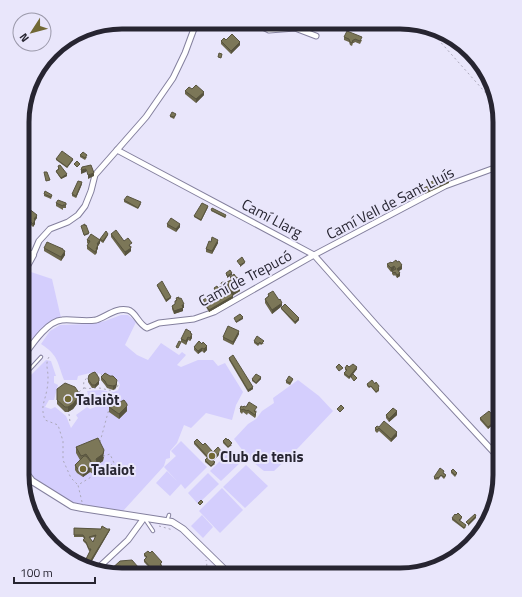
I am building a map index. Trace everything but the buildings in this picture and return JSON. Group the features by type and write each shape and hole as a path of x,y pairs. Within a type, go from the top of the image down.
{"street":[{"path":"29,262 39,242 50,229 68,222 78,215 85,206 95,175 146,117 172,78 185,53 194,29"},
{"path":"267,29 282,29"},
{"path":"298,29 316,36"},
{"name":"Camí Llarg","path":"118,150 314,256 493,451"},
{"name":"Camí Vell de Sant Lluís","path":"314,256 444,186 493,168"},
{"path":"29,253 33,255"},
{"name":"Camí de Trepucó","path":"29,349 43,331 60,320 84,321 97,319 124,309 129,310 140,324 147,328 158,323 194,319 214,312 314,256"},
{"path":"29,477 32,481 72,506 144,518 168,518 183,529 223,568"},
{"path":"101,565 128,540 144,518"}],"lane":[{"path":"29,369 41,357"},
{"path":"144,518 153,531"}],"path":[{"path":"435,36 489,97"},
{"path":"49,358 47,361 48,388 43,405 43,414 45,420 58,425 63,441 62,460 71,478 78,485 82,499 82,508"},
{"path":"94,373 106,376"},
{"path":"84,388 84,380 90,375"},
{"path":"84,388 93,390 97,388 115,390 118,384 116,380"},
{"path":"79,392 84,388"},
{"path":"100,443 113,395"},
{"path":"69,414 70,422"},
{"path":"78,485 114,464 110,454 104,456 102,449"}],"shaded area":[{"path":"29,271 52,279 61,318 48,325 37,334 29,345"},
{"path":"121,315 128,315 136,322 125,345 137,355 148,360 161,343 179,355 182,352 186,355 177,365 181,367 198,360 213,360 218,366 225,363 243,392 236,405 232,420 206,413 191,428 184,425 177,443 170,451 170,458 166,459 164,466 123,511 75,504 34,478 29,471 29,377 46,360 51,361 56,376 54,376 54,383 58,385 54,400 49,400 45,407 51,409 55,407 66,416 71,428 78,418 76,415 87,407 90,409 98,406 94,397 89,398 87,391 100,390 114,392 118,390 120,385 117,379 94,372 78,376 77,380 64,380 54,355 41,344 50,331 60,325 91,324"},
{"path":"298,380 319,396 333,411 274,471 264,471 249,459 234,439 248,424 256,419 262,411 274,403 273,398"},
{"path":"181,441 207,467 185,489 181,484 170,496 156,483 167,471 177,481 164,467 176,456 171,451"},
{"path":"231,450 241,462 221,481 210,471"},
{"path":"246,465 268,486 245,508 223,487"},
{"path":"208,473 219,484 198,504 188,493"},
{"path":"222,488 243,510 220,533 199,511"},
{"path":"202,515 213,527 203,538 191,526"}],"place":[{"name":"Talaiòt","path":"68,399"},
{"name":"Club de tenis","path":"212,456"},
{"name":"Talaiot","path":"83,469"}]}
